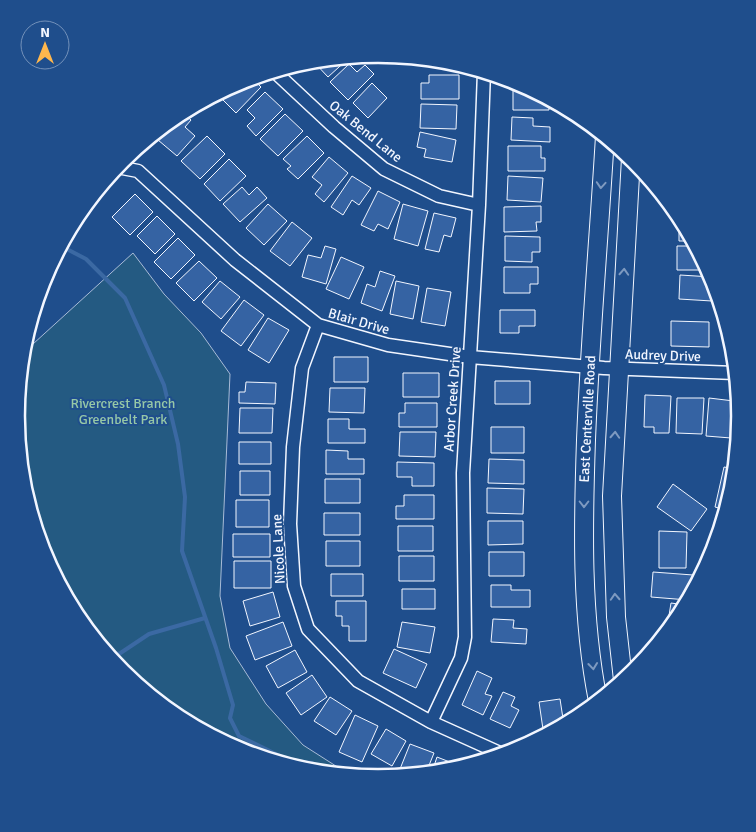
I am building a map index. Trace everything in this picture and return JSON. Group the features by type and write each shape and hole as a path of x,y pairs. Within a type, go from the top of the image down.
{"main road":[{"name":"East Centerville Road","path":"597,693 584,577 584,493 603,145"},
{"name":"East Centerville Road","path":"622,671 616,617 612,496 630,169"}],"street":[{"name":"Oak Bend Lane","path":"281,77 334,127 384,169 439,196 479,205"},
{"name":"Arbor Creek Drive","path":"431,722 461,658 465,636 463,473 479,205 484,80"},
{"name":"Blair Drive","path":"126,169 138,171 235,260 318,325 388,345 470,357 590,367"},
{"name":"Nicole Lane","path":"318,325 302,368 292,447 290,524 294,586 308,630 358,681 431,722 492,750"},
{"name":"Audrey Drive","path":"590,367 728,373"}],"green space":[{"name":"Rivercrest Branch Greenbelt Park","path":"133,253 164,294 201,333 230,374 220,596 230,648 266,704 303,745 337,766 287,757 265,750 222,733 201,722 163,696 128,666 84,612 61,572 52,551 37,507 32,485 28,462 25,416 28,370 33,344"}],"building":[{"path":"341,65 328,77 320,68"},
{"path":"348,65 357,72 365,65 374,74 348,100 330,82"},
{"path":"429,75 459,75 459,99 421,99 421,83 429,83"},
{"path":"372,83 387,98 368,118 353,103"},
{"path":"258,84 261,87 236,113 222,99"},
{"path":"513,90 549,107 549,110 513,110"},
{"path":"265,92 283,109 256,136 247,126 255,118 247,110"},
{"path":"421,104 457,105 456,129 420,128"},
{"path":"285,114 303,131 278,156 260,139"},
{"path":"512,117 533,118 533,126 550,127 550,142 511,140"},
{"path":"189,118 191,120 185,127 195,136 177,156 158,140"},
{"path":"420,132 456,140 452,162 424,157 426,149 417,147"},
{"path":"207,136 225,154 200,179 181,161"},
{"path":"307,136 324,153 298,179 287,169 291,166 283,159"},
{"path":"508,146 541,146 541,158 545,158 545,171 508,171"},
{"path":"329,157 348,173 324,202 315,194 322,185 312,177"},
{"path":"229,159 246,176 220,201 204,184"},
{"path":"352,176 371,188 359,205 352,200 343,215 331,207"},
{"path":"508,176 543,178 541,202 507,200"},
{"path":"242,187 249,195 257,187 267,198 240,222 223,204"},
{"path":"378,191 400,202 388,229 378,224 374,231 361,225"},
{"path":"135,194 153,212 130,235 112,217"},
{"path":"268,204 287,221 264,245 246,228"},
{"path":"403,204 428,211 418,246 394,239"},
{"path":"541,206 541,222 536,222 537,231 504,232 504,207"},
{"path":"434,213 456,218 451,237 444,235 439,252 425,249"},
{"path":"157,216 175,234 155,254 137,236"},
{"path":"292,222 312,238 290,266 270,251"},
{"path":"679,232 685,241 679,241"},
{"path":"505,236 540,237 540,252 532,252 532,262 505,261"},
{"path":"178,238 195,255 171,279 154,262"},
{"path":"325,246 336,249 326,284 302,277 308,255 321,258"},
{"path":"677,246 687,246 699,270 677,270"},
{"path":"341,257 364,267 349,299 326,289"},
{"path":"199,261 217,278 194,301 176,283"},
{"path":"504,267 538,267 538,284 530,284 530,293 504,293"},
{"path":"380,271 395,276 382,311 361,303 367,284 375,287"},
{"path":"680,275 702,276 711,301 679,299"},
{"path":"220,281 240,297 221,319 202,302"},
{"path":"396,281 419,286 413,319 390,314"},
{"path":"427,288 451,292 445,326 421,322"},
{"path":"244,300 264,315 241,346 221,331"},
{"path":"500,310 535,310 535,326 519,326 519,333 500,333"},
{"path":"268,318 289,330 269,363 248,350"},
{"path":"671,321 709,322 709,347 671,346"},
{"path":"334,357 368,357 368,382 334,382"},
{"path":"403,373 439,373 439,397 403,397"},
{"path":"495,381 530,381 530,404 495,404"},
{"path":"246,382 276,383 275,404 239,403 239,392 245,392"},
{"path":"330,388 365,388 364,413 329,412"},
{"path":"645,395 671,396 669,433 654,433 654,427 644,427"},
{"path":"677,398 704,398 702,434 676,433"},
{"path":"709,398 730,401 730,438 706,436"},
{"path":"405,403 437,403 437,427 399,427 399,413 405,413"},
{"path":"240,408 273,408 272,433 239,433"},
{"path":"328,419 349,419 349,429 365,429 365,443 328,443"},
{"path":"491,427 524,427 524,453 491,453"},
{"path":"400,432 436,432 435,457 399,456"},
{"path":"239,442 271,442 271,464 239,464"},
{"path":"326,450 348,451 348,459 364,459 364,474 326,474"},
{"path":"489,459 524,460 524,484 488,483"},
{"path":"397,462 434,463 434,486 412,486 412,477 397,477"},
{"path":"724,467 727,468 719,507 715,507"},
{"path":"240,471 270,471 270,495 240,495"},
{"path":"325,479 360,479 360,503 325,503"},
{"path":"673,484 707,509 691,531 657,507"},
{"path":"487,488 524,489 523,514 487,513"},
{"path":"404,495 434,495 434,519 396,519 396,506 404,506"},
{"path":"236,500 269,500 269,527 236,527"},
{"path":"324,513 360,513 360,535 324,535"},
{"path":"488,521 523,521 523,544 488,545"},
{"path":"398,526 433,526 433,551 398,551"},
{"path":"659,531 687,532 686,568 659,568"},
{"path":"233,534 270,534 270,557 233,557"},
{"path":"326,541 360,541 360,566 326,566"},
{"path":"489,552 524,552 524,576 489,576"},
{"path":"399,556 434,556 434,581 399,581"},
{"path":"234,561 271,561 271,588 234,588"},
{"path":"653,572 693,575 680,599 651,597"},
{"path":"331,574 363,574 363,596 331,596"},
{"path":"491,585 511,585 511,590 530,590 530,607 491,607"},
{"path":"402,589 435,589 435,609 402,609"},
{"path":"273,592 280,617 250,626 243,601"},
{"path":"336,601 366,601 366,641 349,641 349,626 342,626 342,616 336,616"},
{"path":"671,603 677,604 672,612 669,616"},
{"path":"493,619 514,620 513,628 527,629 526,644 491,642"},
{"path":"283,622 292,646 255,660 246,636"},
{"path":"402,622 435,627 430,653 397,647"},
{"path":"394,649 427,664 416,688 383,673"},
{"path":"295,650 307,672 278,688 266,666"},
{"path":"477,671 492,678 485,694 492,696 483,715 462,705"},
{"path":"312,675 327,697 301,715 286,693"},
{"path":"503,692 515,697 511,706 519,710 510,728 490,719"},
{"path":"330,697 352,711 336,735 314,721"},
{"path":"560,699 563,717 543,728 539,702"},
{"path":"355,715 378,726 362,762 339,752"},
{"path":"386,729 406,741 392,766 371,754"},
{"path":"410,744 434,753 429,765 400,768"},
{"path":"437,757 449,762 447,762 435,764"}],"waterway":[{"path":"67,249 86,259 125,298 164,385 178,444 185,497 182,551 216,648 233,705 230,718 239,736 272,752"},
{"path":"117,654 149,634 205,618"}]}
